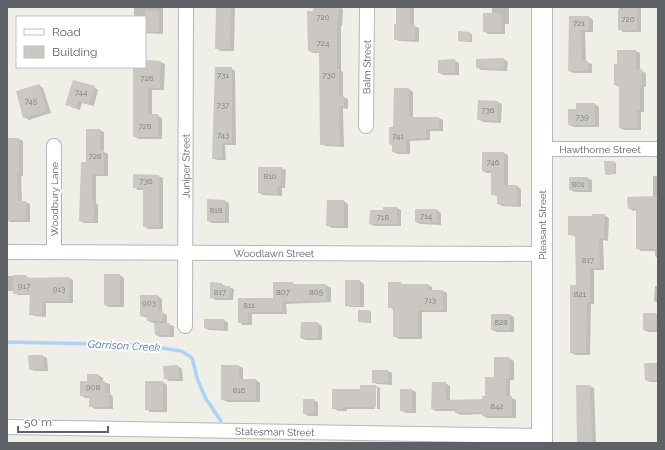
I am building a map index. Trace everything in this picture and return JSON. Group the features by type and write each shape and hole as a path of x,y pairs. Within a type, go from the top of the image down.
{"street":[{"name":"Juniper Street","path":"185,326 186,7"},
{"name":"Balm Street","path":"366,126 367,7"},
{"name":"Pleasant Street","path":"542,7 542,439"},
{"name":"Woodbury Lane","path":"54,146 54,252"},
{"name":"Hawthorne Street","path":"542,149 658,149"},
{"name":"Woodlawn Street","path":"7,252 542,254"},
{"name":"Statesman Street","path":"7,427 191,437 542,439"}],"building":[{"path":"216,7 231,7 230,49 215,49"},
{"path":"314,7 339,7 337,24 337,69 339,69 339,96 344,96 344,107 339,106 340,145 320,145 319,52 308,51 307,11 313,11"},
{"path":"396,7 410,7 410,25 415,25 415,40 394,40"},
{"path":"623,7 637,7 637,30 618,30 618,9 623,9"},
{"path":"145,10 159,11 159,32 146,32"},
{"path":"483,13 501,13 501,32 483,32"},
{"path":"569,16 589,16 589,30 581,30 582,61 588,61 588,71 568,71"},
{"path":"458,31 470,32 470,42 458,41"},
{"path":"617,50 636,50 636,69 642,69 642,85 640,85 640,110 637,110 637,128 619,128 619,85 614,85 614,64 617,64"},
{"path":"504,58 503,69 476,68 476,59"},
{"path":"455,59 455,73 438,73 438,60"},
{"path":"146,60 161,61 160,88 148,88 148,114 158,114 158,137 133,137 133,68 146,68"},
{"path":"215,67 232,67 232,143 222,143 222,158 212,159"},
{"path":"73,80 95,86 89,104 78,101 76,108 65,105"},
{"path":"39,84 47,111 23,118 16,91"},
{"path":"394,88 409,88 409,117 439,117 439,129 426,129 426,138 406,139 406,153 392,152 392,144 389,144 389,127 393,127"},
{"path":"478,100 498,101 497,121 477,120"},
{"path":"576,103 595,103 595,125 568,125 568,109 576,109"},
{"path":"86,129 100,129 100,150 104,150 104,174 92,174 94,222 79,221 81,162 86,162"},
{"path":"7,138 19,138 19,174 17,174 18,201 26,201 26,220 7,220"},
{"path":"482,152 504,152 504,185 517,185 517,205 497,204 497,195 491,195 491,171 482,171"},
{"path":"604,161 614,161 615,174 605,174"},
{"path":"258,167 282,167 281,186 278,186 278,194 258,193"},
{"path":"133,174 159,175 159,227 143,227 143,188 133,188"},
{"path":"569,177 588,177 588,190 569,190"},
{"path":"658,196 658,249 636,249 636,208 628,209 627,197"},
{"path":"207,199 225,200 225,221 207,221"},
{"path":"327,200 344,200 344,226 326,226"},
{"path":"383,207 397,207 397,224 369,224 370,210 383,210"},
{"path":"415,209 437,209 437,223 415,222"},
{"path":"592,214 605,214 604,239 599,239 600,268 590,268 590,302 587,302 586,353 570,353 570,285 576,285 575,235 568,235 568,216 592,216"},
{"path":"104,274 120,274 120,305 104,305"},
{"path":"13,275 26,275 26,278 69,277 69,301 43,301 42,315 29,315 30,294 13,294"},
{"path":"345,280 360,280 360,306 345,306"},
{"path":"210,282 222,283 222,286 230,286 229,298 210,298"},
{"path":"273,282 293,282 293,284 326,284 327,301 282,302 283,312 248,312 248,323 238,323 238,298 273,298"},
{"path":"388,282 401,282 401,284 428,284 428,290 443,290 443,310 418,310 418,337 393,337 393,308 388,308"},
{"path":"140,295 158,295 158,311 163,311 163,321 147,321 147,316 140,316"},
{"path":"358,310 370,310 370,323 358,322"},
{"path":"643,313 657,313 656,330 643,330"},
{"path":"491,314 510,314 510,330 491,330"},
{"path":"204,319 224,319 224,329 204,328"},
{"path":"301,322 318,322 318,338 300,338"},
{"path":"154,323 170,323 170,335 155,335"},
{"path":"28,355 43,355 44,369 29,370"},
{"path":"494,357 509,357 509,378 506,378 506,396 512,396 512,416 482,416 482,412 455,413 455,409 431,409 432,382 446,382 446,400 482,399 482,396 485,396 485,377 494,377"},
{"path":"644,363 658,363 658,380 645,380"},
{"path":"178,365 179,379 164,379 163,366"},
{"path":"221,365 239,365 239,379 256,379 256,400 221,400"},
{"path":"372,370 388,370 388,383 372,383"},
{"path":"87,374 99,374 99,381 105,381 105,393 109,393 109,407 89,407 89,396 80,396 80,381 87,381"},
{"path":"145,381 163,381 163,410 145,410"},
{"path":"360,385 376,385 376,407 343,407 343,409 332,409 332,389 360,389"},
{"path":"576,385 590,385 592,443 577,443"},
{"path":"400,389 412,389 412,411 400,411"},
{"path":"303,399 314,399 314,414 303,414"}],"waterway":[{"name":"Garrison Creek","path":"7,342 143,345 181,351 192,358 198,381 206,399 221,421"}]}
